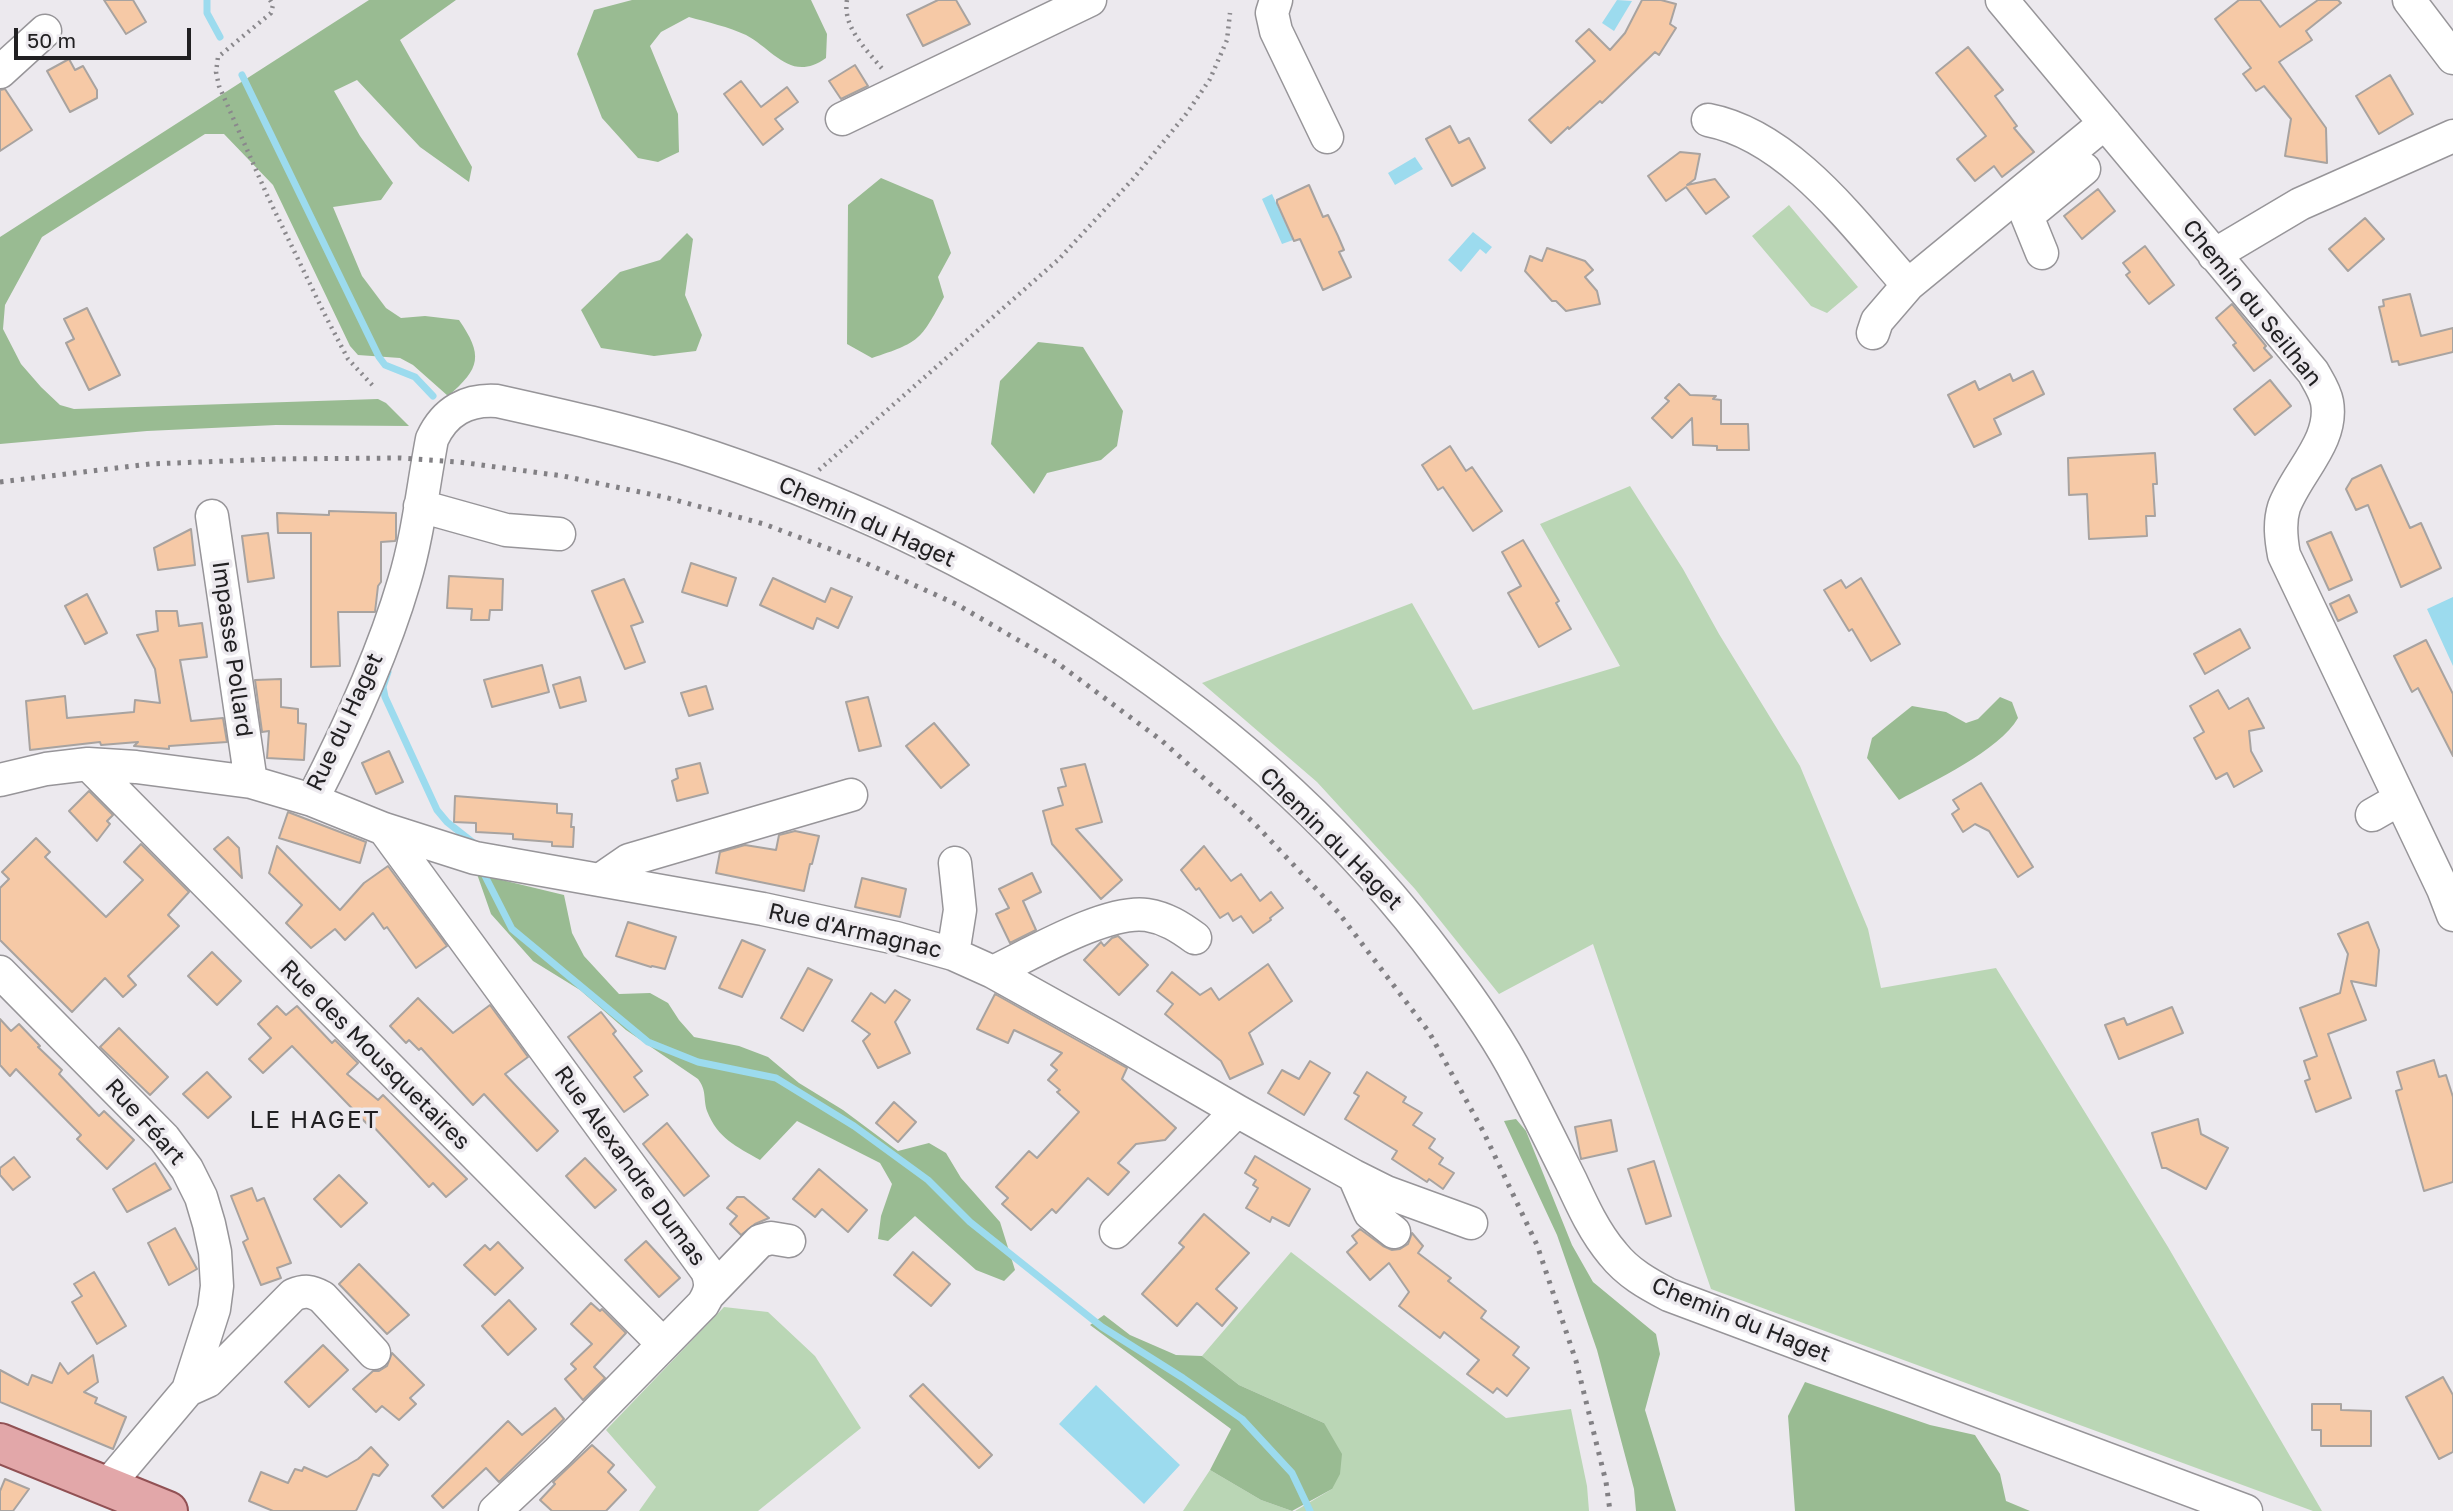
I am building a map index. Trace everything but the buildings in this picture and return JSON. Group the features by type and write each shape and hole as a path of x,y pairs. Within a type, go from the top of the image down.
{"main road":[{"path":"0,1443 168,1511"}],"street":[{"path":"842,119 1090,0"},
{"path":"1276,0 1272,13 1276,32 1327,137"},
{"name":"Chemin du Seilhan","path":"2002,0 2313,372 2325,396 2328,414 2322,439 2284,508 2280,532 2284,555 2453,915"},
{"path":"2409,0 2453,58"},
{"path":"0,72 45,31"},
{"path":"1708,120 1728,124 1771,146 1826,194 1908,285"},
{"path":"2042,253 2027,216 2112,131"},
{"path":"1873,333 1877,321 1908,285 2112,131"},
{"path":"2214,255 2300,204 2453,136"},
{"name":"Chemin du Haget","path":"420,506 432,439 438,427 457,409 470,402 498,401 684,448 799,488 888,527 982,574 1077,628 1154,680 1244,752 1309,811 1379,882 1480,1013 1518,1074 1595,1229 1613,1255 1645,1283 1669,1295 2246,1511"},
{"path":"420,506 506,530 559,534"},
{"name":"Rue du Haget","path":"0,779 46,769 88,764 136,767 251,782 312,800 347,728 386,633 405,580 420,506"},
{"name":"Impasse Pollard","path":"212,516 251,782"},
{"name":"Rue des Mousquetaires","path":"88,764 663,1344"},
{"path":"600,880 629,860 851,795"},
{"path":"2372,815 2400,799"},
{"name":"Rue d'Armagnac","path":"312,800 384,828 475,858 762,909 907,941 953,954 993,972 1354,1176 1386,1192 1471,1223"},
{"name":"Rue Alexandre Dumas","path":"384,828 707,1270 711,1286 703,1304 558,1452 495,1511"},
{"path":"953,954 960,910 955,863"},
{"path":"993,972 1107,919 1132,914 1168,920 1195,938"},
{"name":"Rue Féart","path":"0,972 164,1138 187,1169 201,1197 215,1252 217,1286 207,1335 188,1390 107,1486"},
{"path":"1116,1232 1237,1111"},
{"path":"1354,1176 1370,1213 1394,1232"},
{"path":"709,1294 760,1241 771,1238 789,1241"},
{"path":"188,1390 208,1381 293,1295 300,1292 311,1291 322,1297 374,1353"}],"path":[{"path":"270,0 273,5 271,13 218,57 216,72 219,86 267,195 326,317 348,359 374,387"},
{"path":"847,0 845,11 854,33 900,91"},
{"path":"799,488 1049,268 1133,179 1187,113 1209,79 1227,40 1230,12"}],"green space":[{"path":"369,0 456,0 400,40 472,167 469,182 420,147 357,80 334,91 360,136 393,183 381,200 333,207 362,276 386,308 401,318 425,316 459,320 475,352 475,361 467,377 448,396 413,365 400,358 358,355 350,346 273,185 224,134 205,134 42,237 5,305 3,329 21,364 60,405 74,409 378,399 386,403 409,426 276,425 147,431 0,444 0,237"},
{"path":"632,0 811,0 827,34 826,58 814,65 793,66 746,35 689,17 661,32 650,46 678,114 679,152 658,162 638,158 602,118 577,54 594,10"},
{"path":"881,178 933,200 951,253 938,277 944,297 923,331 910,343 872,358 847,344 848,205"},
{"path":"1789,205 1858,287 1827,313 1811,306 1752,236"},
{"path":"687,233 693,239 685,295 702,335 696,351 654,356 601,348 581,310 620,272 660,260"},
{"path":"1038,342 1083,347 1123,411 1117,446 1101,460 1047,473 1034,494 991,444 1000,381"},
{"path":"1630,486 1683,569 1719,634 1800,766 1868,929 1881,988 1996,968 2168,1247 2322,1511 2313,1511 1711,1289 1593,944 1499,994 1415,889 1317,782 1202,683 1412,603 1473,710 1620,666 1540,524"},
{"path":"2000,697 2012,702 2018,718 2009,730 1964,764 1899,800 1867,758 1872,738 1912,706 1946,712 1966,723 1978,719"},
{"path":"477,874 564,895 572,933 584,956 619,994 650,993 668,1003 694,1037 739,1046 768,1057 799,1083 843,1110 898,1151 929,1143 946,1153 961,1178 1000,1222 1015,1270 1004,1281 976,1270 915,1216 888,1241 878,1239 881,1216 892,1184 880,1163 797,1121 760,1160 729,1141 711,1121 703,1087 698,1079 626,1030 580,990 533,961 491,914"},
{"path":"1516,1119 1526,1131 1572,1245 1593,1282 1656,1334 1660,1354 1645,1410 1676,1511 1636,1511 1634,1489 1597,1350 1557,1235 1504,1121"},
{"path":"1291,1252 1506,1418 1571,1409 1587,1486 1589,1511 1295,1511 1332,1489 1324,1423 1239,1385 1202,1356"},
{"path":"724,1307 768,1312 815,1356 861,1428 758,1511 639,1511 656,1487 606,1430"},
{"path":"1104,1315 1130,1335 1176,1355 1202,1356 1239,1385 1324,1423 1342,1454 1340,1474 1332,1489 1292,1511 1261,1500 1210,1470 1231,1429 1090,1325"},
{"path":"1805,1382 1930,1425 1975,1435 2000,1474 2006,1501 2030,1511 1795,1511 1788,1416"},
{"path":"1210,1470 1261,1500 1292,1511 1183,1511"}],"water":[{"path":"1617,0 1632,1 1614,31 1602,23"},
{"path":"1415,157 1423,169 1395,185 1388,173"},
{"path":"1272,194 1293,240 1282,244 1262,199"},
{"path":"1473,232 1492,247 1486,254 1480,249 1461,272 1448,260"},
{"path":"2453,597 2453,666 2427,609"},
{"path":"1096,1385 1180,1465 1144,1504 1059,1424"}],"waterway":[{"path":"207,0 207,13 220,37"},
{"path":"242,75 379,357 385,365 415,377 433,396"},
{"path":"388,672 383,687 385,697 437,810 447,822 475,844"},
{"path":"482,870 512,929 648,1042 698,1062 776,1078 854,1126 928,1180 970,1222 1102,1327 1242,1419 1292,1473 1310,1511"}],"railway":[{"path":"0,482 150,464 277,459 401,458 459,462 563,476 664,497 764,524 859,560 956,604 1056,662 1161,740 1254,823 1338,912 1429,1032 1483,1131 1537,1245 1576,1361 1606,1482 1610,1511"}],"district":[{"name":"LE HAGET","path":"315,1120"}]}
